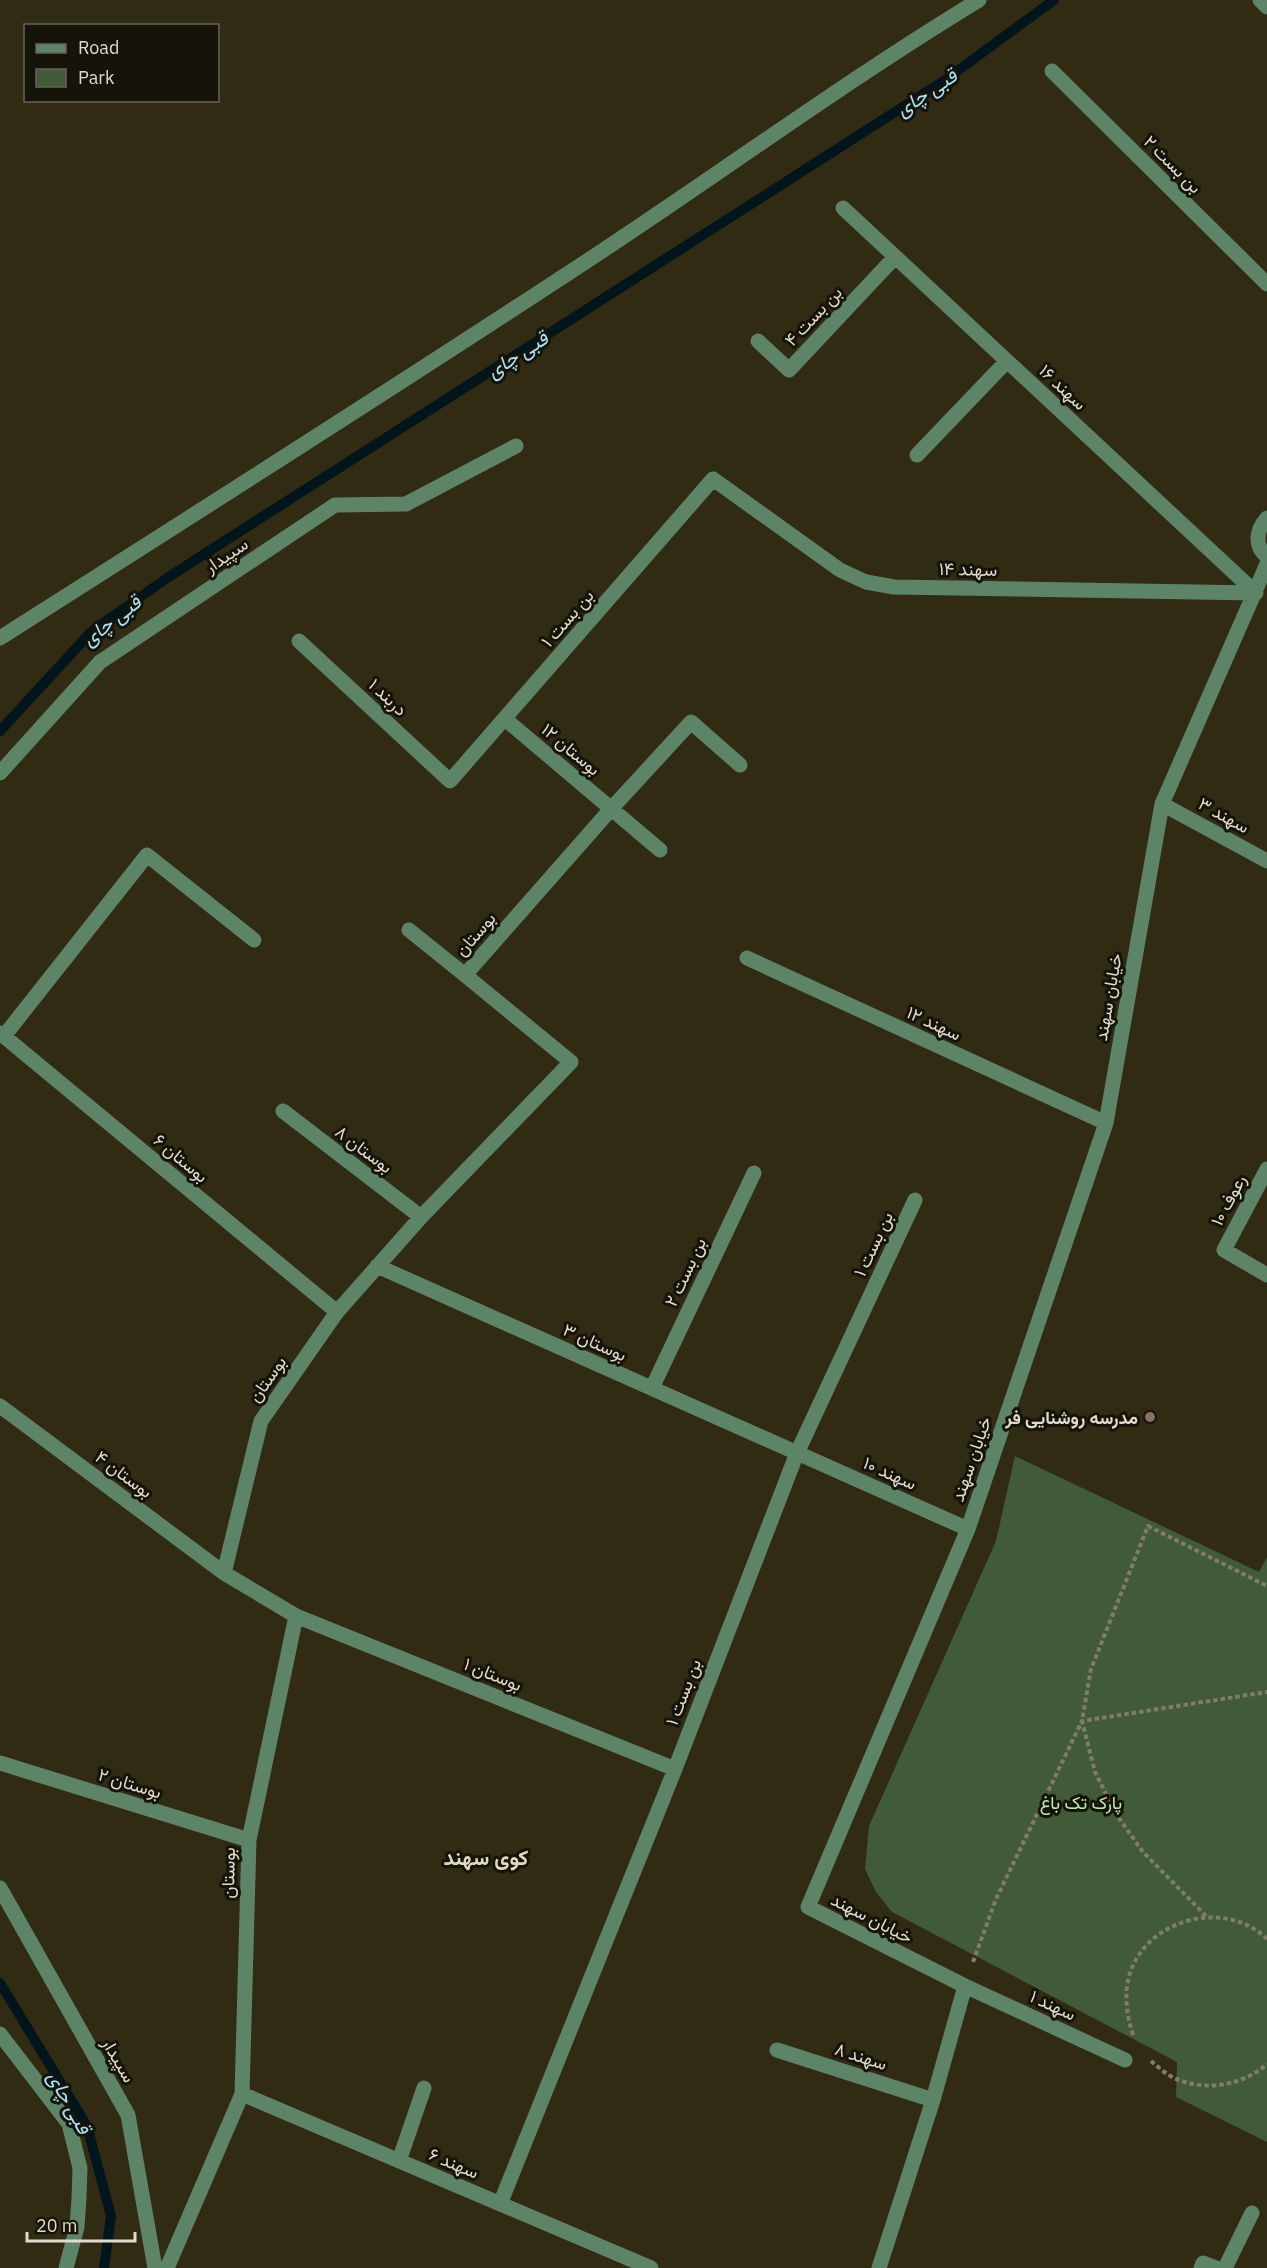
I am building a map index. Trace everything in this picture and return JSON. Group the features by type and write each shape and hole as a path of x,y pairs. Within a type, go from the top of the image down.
{"street":[{"path":"0,638 585,262 920,36 979,0"},
{"path":"1260,0 1267,7"},
{"name":"بن بست ۲","path":"1052,71 1267,284"},
{"name":"سهند ۱۶","path":"843,208 1256,593"},
{"name":"بن بست ۴","path":"758,341 789,370 895,257"},
{"path":"917,455 1007,361"},
{"name":"سپیدار","path":"0,773 100,662 335,505 406,504 516,446"},
{"name":"سهند ۱۴","path":"713,478 840,570 866,582 894,587 1256,593"},
{"name":"بن بست ۱","path":"450,781 713,478"},
{"path":"1267,518 1258,531 1258,539 1267,557"},
{"name":"خیابان سهند","path":"965,1986 808,1907 968,1529 1106,1123 1162,804 1267,564"},
{"name":"دربند ۱","path":"299,641 450,781"},
{"name":"بوستان ۱۲","path":"505,719 660,850"},
{"name":"بوستان","path":"224,1573 261,1421 337,1312 376,1266 571,1062 465,975 691,722 740,765"},
{"name":"سهند ۳","path":"1162,804 1267,861"},
{"path":"2,1035 147,855 254,940"},
{"path":"409,930 465,975"},
{"name":"سهند ۱۲","path":"747,958 1106,1123"},
{"name":"بوستان ۶","path":"2,1035 337,1312"},
{"name":"بوستان ۸","path":"283,1111 421,1217"},
{"name":"رعوف ۱۰","path":"1267,1169 1224,1250 1267,1275"},
{"name":"بن بست ۲","path":"652,1388 753,1173"},
{"name":"بن بست ۱","path":"500,2204 675,1769 797,1453 915,1200"},
{"name":"بوستان ۳","path":"376,1266 797,1453"},
{"name":"بوستان ۴","path":"0,1406 224,1573"},
{"name":"سهند ۱۰","path":"797,1453 968,1529"},
{"path":"224,1573 296,1616"},
{"name":"بوستان","path":"167,2268 242,2094 249,1840 296,1616"},
{"name":"بوستان ۱","path":"296,1616 675,1769"},
{"name":"بوستان ۲","path":"0,1763 249,1840"},
{"name":"سپیدار","path":"0,1888 128,2115 154,2268"},
{"path":"879,2268 933,2100 965,1986"},
{"name":"سهند ۱","path":"965,1986 1125,2060"},
{"path":"0,2034 69,2124 80,2168 77,2227 66,2268"},
{"name":"سهند ۸","path":"777,2050 933,2100"},
{"path":"399,2161 424,2088"},
{"name":"سهند ۶","path":"242,2094 651,2268"},
{"path":"1225,2268 1252,2213"},
{"path":"1201,2268 1203,2263 1216,2268"}],"path":[{"path":"965,1986 996,1899 1082,1721 1091,1669 1148,1526 1267,1586"},
{"path":"1082,1721 1267,1692"},
{"path":"1082,1721 1095,1772 1116,1814 1143,1852 1206,1916"},
{"path":"1134,2039 1126,2012 1127,1984 1137,1958 1155,1937 1179,1923 1206,1916 1233,1919 1259,1930 1267,1939"},
{"path":"1145,2054 1173,2078 1201,2086 1229,2084 1256,2074 1267,2064"}],"green space":[{"name":"پارک تک باغ","path":"1015,1456 1259,1572 1267,1557 1267,2142 1176,2097 1177,2062 892,1912 876,1892 865,1869 869,1826 996,1541"}],"waterway":[{"name":"قبی چای","path":"0,731 92,631 167,578 945,80 1054,0"},
{"name":"قبی چای","path":"0,1983 87,2126 111,2216 104,2268"}],"place":[{"name":"مدرسه روشنایی فر","path":"1150,1417"}],"district":[{"name":"کوی سهند","path":"486,1857"}]}
